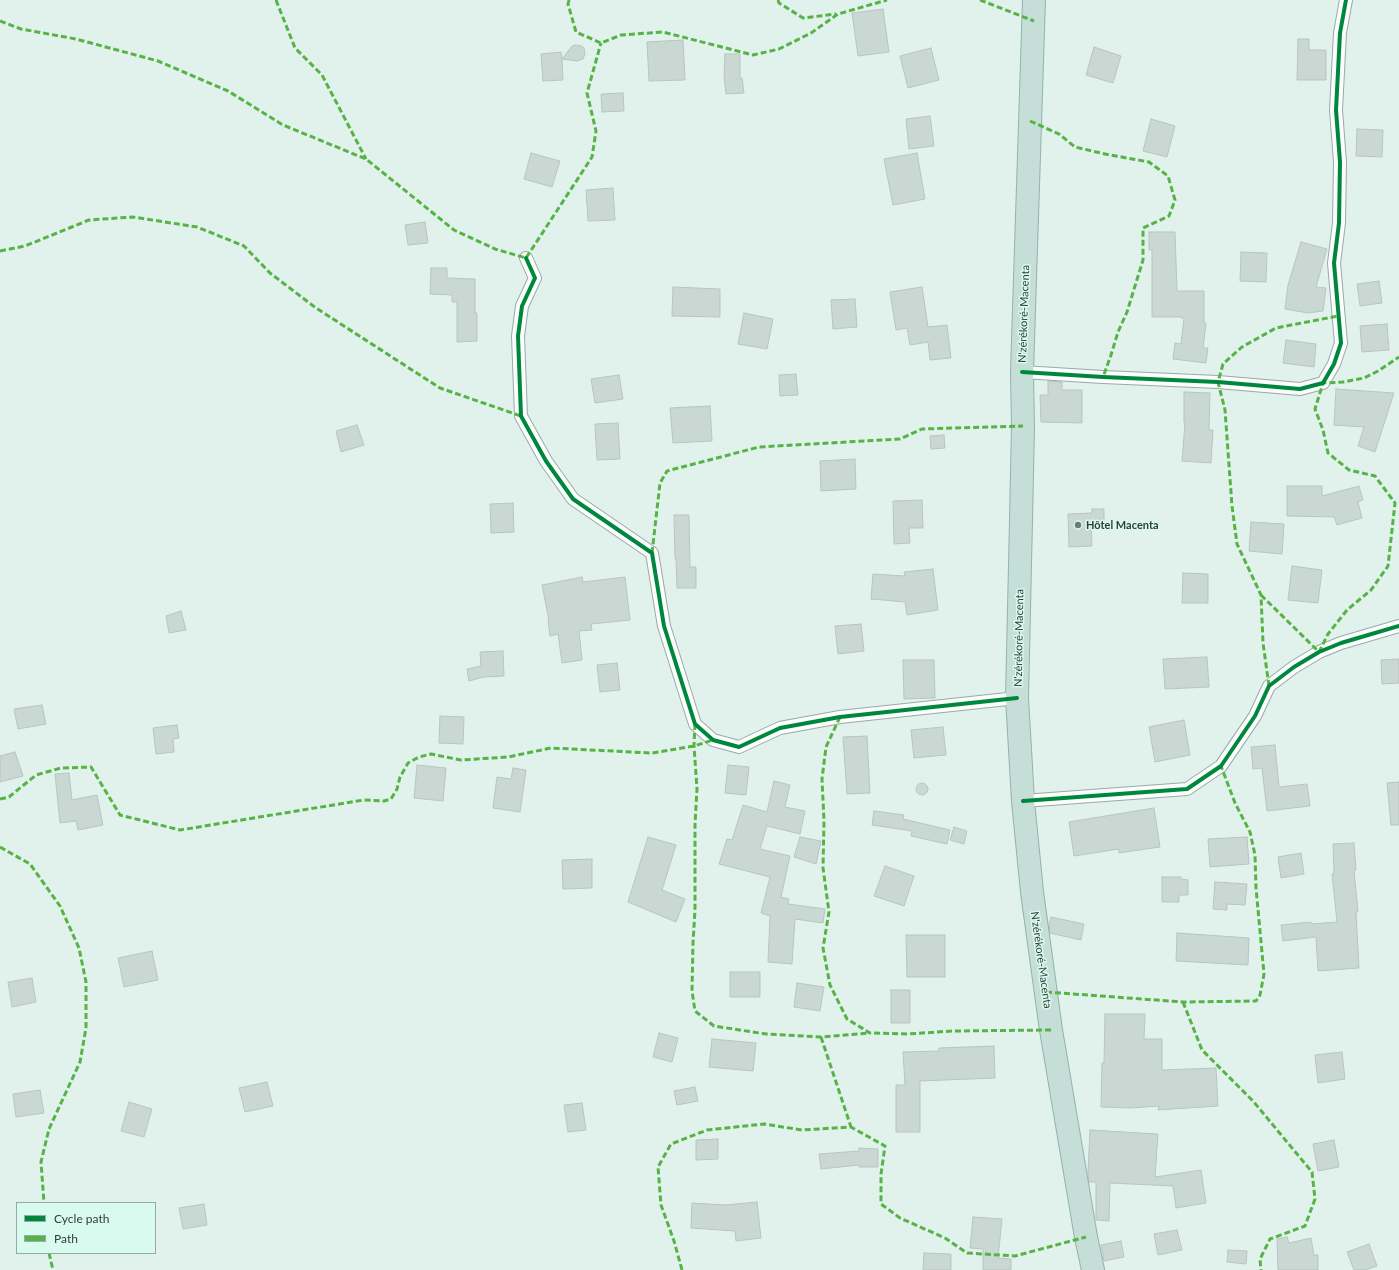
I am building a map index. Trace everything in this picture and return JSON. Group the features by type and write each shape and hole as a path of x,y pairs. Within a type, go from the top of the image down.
{"highway":[{"name":"N'zérékoré-Macenta","path":"1034,0 1022,372 1022,520 1017,698 1023,801 1032,892 1046,992 1092,1270"}],"street":[{"path":"1022,372 1218,382 1300,389 1323,383 1334,364 1342,343 1334,263 1339,223 1340,162 1336,110 1340,33 1346,0"},
{"path":"526,258 535,278 522,306 518,336 521,416 546,462 573,499 652,553 664,626 695,724 713,740 739,747 780,728 840,717 1017,698"},
{"path":"1023,801 1187,790 1221,766 1255,716 1269,686 1294,667 1320,652 1341,643 1399,626"}],"building":[{"path":"883,9 889,52 858,56 852,13"},
{"path":"1298,39 1309,39 1309,50 1326,50 1326,80 1297,80"},
{"path":"683,40 685,80 649,81 647,42"},
{"path":"572,46 581,46 584,48 585,54 583,59 577,61 562,59"},
{"path":"1094,47 1121,56 1113,83 1086,75"},
{"path":"931,48 939,80 908,88 900,56"},
{"path":"561,52 563,80 543,81 541,54"},
{"path":"725,54 740,54 740,79 742,78 744,93 726,94 724,75"},
{"path":"623,93 624,111 602,112 601,94"},
{"path":"930,116 934,146 909,149 906,119"},
{"path":"1151,119 1175,126 1167,157 1143,151"},
{"path":"1357,129 1383,130 1382,157 1356,156"},
{"path":"531,153 560,161 552,187 524,179"},
{"path":"917,153 925,199 893,205 884,159"},
{"path":"613,188 615,220 588,221 586,190"},
{"path":"425,222 428,243 408,245 405,225"},
{"path":"1149,232 1175,232 1177,291 1204,291 1204,323 1206,323 1203,348 1208,348 1206,363 1173,359 1175,343 1181,344 1184,318 1152,317 1152,250 1149,250"},
{"path":"1301,242 1327,249 1316,287 1326,288 1323,311 1308,313 1285,309 1288,285"},
{"path":"1241,252 1267,253 1266,282 1240,281"},
{"path":"431,268 447,268 447,278 475,279 477,341 457,342 457,302 452,302 452,295 430,294"},
{"path":"1379,281 1382,303 1360,306 1357,284"},
{"path":"673,287 720,289 720,317 672,316"},
{"path":"922,287 928,327 947,325 951,358 930,360 928,342 910,345 907,328 896,330 890,292"},
{"path":"855,299 857,327 833,329 831,300"},
{"path":"744,313 773,319 767,349 738,344"},
{"path":"1387,324 1389,350 1362,352 1360,326"},
{"path":"1286,340 1316,344 1314,367 1283,363"},
{"path":"796,374 798,395 780,396 779,375"},
{"path":"619,375 623,399 595,403 591,379"},
{"path":"1048,381 1062,382 1062,390 1082,390 1082,423 1041,422 1040,395 1048,395"},
{"path":"1336,389 1394,393 1375,452 1358,446 1364,427 1334,425"},
{"path":"1184,392 1210,393 1209,430 1213,430 1211,463 1182,461 1185,423"},
{"path":"710,406 712,441 673,443 670,408"},
{"path":"618,423 620,459 597,460 595,424"},
{"path":"357,425 364,445 341,452 336,431"},
{"path":"944,435 945,448 931,449 930,436"},
{"path":"855,459 856,489 821,491 820,461"},
{"path":"1287,486 1322,486 1322,496 1359,486 1363,500 1358,502 1362,518 1337,525 1334,517 1287,516"},
{"path":"922,500 923,528 909,528 910,543 894,544 893,501"},
{"path":"513,503 514,532 491,533 490,504"},
{"path":"1092,509 1104,509 1104,524 1091,524 1092,546 1069,547 1068,514 1092,513"},
{"path":"674,515 689,515 690,567 696,567 696,588 677,588"},
{"path":"1251,522 1284,524 1282,554 1249,551"},
{"path":"1292,566 1322,570 1318,603 1288,600"},
{"path":"933,569 938,610 907,615 905,602 871,599 873,574 905,576 904,572"},
{"path":"1183,573 1208,574 1208,603 1182,603"},
{"path":"582,577 583,582 625,577 630,620 591,624 592,630 579,631 582,660 562,663 558,634 550,636 549,620 542,585"},
{"path":"181,611 186,630 169,633 166,616"},
{"path":"861,624 864,651 838,654 835,626"},
{"path":"503,651 504,676 484,677 469,681 467,669 481,666 480,652"},
{"path":"1207,657 1209,687 1165,689 1163,659"},
{"path":"1399,659 1399,683 1382,684 1381,660"},
{"path":"903,660 934,660 935,698 904,699"},
{"path":"617,663 620,690 600,692 597,665"},
{"path":"42,705 46,724 18,729 14,709"},
{"path":"440,716 464,717 463,744 439,743"},
{"path":"1184,720 1190,755 1155,762 1149,727"},
{"path":"177,725 179,738 173,739 174,752 156,754 153,728"},
{"path":"943,727 946,755 914,758 911,730"},
{"path":"867,736 870,793 847,794 843,737"},
{"path":"1275,745 1279,787 1307,784 1310,806 1267,811 1262,768 1253,769 1251,747"},
{"path":"15,752 23,776 0,782 0,756"},
{"path":"417,765 446,768 443,801 414,798"},
{"path":"728,765 749,767 746,795 725,793"},
{"path":"513,768 526,770 520,812 493,808 497,777 511,779"},
{"path":"69,773 72,800 97,795 103,825 78,830 76,821 60,823 55,774"},
{"path":"774,781 790,785 785,807 805,811 800,834 767,826 760,849 790,856 781,897 789,899 788,904 825,909 823,923 795,919 792,964 768,962 770,916 761,913 770,877 719,864 727,839 732,840 743,805 767,812"},
{"path":"1399,782 1399,825 1391,825 1387,783"},
{"path":"920,783 924,783 928,789 924,795 920,795 916,791 916,787"},
{"path":"1154,808 1160,847 1119,853 1119,849 1074,856 1069,822"},
{"path":"874,811 904,815 903,819 950,830 947,844 911,836 912,831 872,825"},
{"path":"954,827 967,831 964,844 950,840"},
{"path":"648,837 676,845 662,890 685,899 676,922 628,902"},
{"path":"800,837 821,841 816,864 794,857"},
{"path":"1247,837 1249,864 1210,867 1208,839"},
{"path":"1354,843 1356,870 1354,870 1358,912 1356,912 1359,968 1318,971 1316,937 1283,941 1281,925 1311,922 1311,924 1337,922 1332,874 1334,874 1333,844"},
{"path":"1301,853 1304,874 1281,878 1278,857"},
{"path":"592,859 592,888 563,889 562,860"},
{"path":"885,866 914,876 904,906 874,896"},
{"path":"1162,877 1181,877 1181,879 1188,880 1188,895 1179,895 1179,902 1162,902"},
{"path":"1215,882 1247,884 1245,905 1227,904 1227,910 1213,909"},
{"path":"1051,917 1084,924 1081,940 1050,933 1049,924"},
{"path":"1177,933 1249,938 1248,965 1176,961"},
{"path":"906,935 945,935 945,977 907,977"},
{"path":"152,951 158,980 124,987 118,958"},
{"path":"730,972 760,972 760,997 730,997"},
{"path":"32,978 36,1002 12,1007 8,982"},
{"path":"797,983 824,987 820,1011 794,1007"},
{"path":"891,990 910,990 910,1023 891,1023"},
{"path":"1105,1014 1145,1014 1144,1039 1162,1039 1162,1070 1216,1068 1218,1106 1158,1110 1159,1106 1130,1108 1101,1107"},
{"path":"659,1033 678,1038 672,1062 653,1057"},
{"path":"712,1039 756,1043 753,1071 709,1067"},
{"path":"994,1046 995,1078 920,1081 920,1132 896,1132 896,1085 905,1085 903,1052 939,1051 939,1048"},
{"path":"1342,1052 1345,1079 1318,1083 1315,1055"},
{"path":"267,1082 273,1106 245,1112 239,1088"},
{"path":"695,1087 698,1101 677,1105 674,1091"},
{"path":"40,1090 44,1113 16,1117 13,1094"},
{"path":"129,1102 152,1109 144,1137 121,1131"},
{"path":"582,1103 586,1130 568,1132 564,1105"},
{"path":"1090,1130 1158,1134 1155,1177 1201,1170 1206,1203 1176,1208 1173,1186 1110,1183 1109,1221 1096,1220 1096,1182 1089,1182 1088,1172"},
{"path":"718,1139 718,1159 696,1160 696,1140"},
{"path":"1334,1140 1339,1167 1318,1171 1313,1144"},
{"path":"859,1148 878,1149 878,1167 859,1167 859,1165 821,1169 819,1154 859,1151"},
{"path":"757,1202 761,1238 736,1241 735,1231 691,1228 692,1203 726,1205"},
{"path":"204,1204 207,1225 183,1229 179,1208"},
{"path":"973,1217 1002,1219 998,1258 1011,1259 1011,1270 983,1270 983,1249 970,1248"},
{"path":"1177,1230 1182,1250 1158,1255 1154,1234"},
{"path":"1287,1237 1289,1243 1311,1238 1314,1255 1318,1255 1318,1270 1278,1270 1277,1239"},
{"path":"1121,1241 1124,1257 1104,1261 1101,1245"},
{"path":"1369,1244 1377,1266 1365,1270 1354,1270 1347,1252"},
{"path":"1228,1250 1247,1251 1246,1264 1227,1262"},
{"path":"924,1253 951,1254 951,1270 923,1270"}],"marked path":[{"path":"276,0 295,48 322,75 366,159"},
{"path":"569,0 568,4 576,32 601,43 621,35 663,32 753,55 779,49 811,33 838,14 887,0"},
{"path":"778,0 779,3 803,18 836,14"},
{"path":"980,0 1034,21"},
{"path":"0,21 21,29 76,39 158,61 228,91 283,125 366,159 454,230 495,249 526,258 592,157 596,131 587,93 601,43"},
{"path":"1030,121 1059,134 1075,147 1149,162 1168,176 1175,200 1169,216 1143,228 1143,260 1127,312 1118,332 1103,377"},
{"path":"0,251 25,246 89,220 133,217 197,227 244,246 270,273 316,308 440,388 521,416"},
{"path":"1269,686 1263,643 1261,595 1237,544 1232,506 1225,410 1218,382 1223,364 1242,347 1276,328 1338,316"},
{"path":"1261,595 1319,652 1328,634 1347,610 1371,590 1388,566 1395,503 1375,476 1349,470 1328,453 1323,430 1315,409 1323,383 1343,382 1364,378 1378,371 1399,357"},
{"path":"652,553 660,483 667,471 759,447 900,439 922,429 1023,426"},
{"path":"840,717 826,747 822,779 824,821 823,868 829,912 823,948 830,985 847,1019 870,1033 908,1034 952,1031 1051,1030"},
{"path":"695,724 694,746 697,789 692,991 695,1011 714,1026 766,1034 821,1037 870,1033"},
{"path":"0,799 9,797 36,775 61,768 91,767 120,815 180,830 364,800 384,801 391,799 397,789 400,777 408,763 419,757 431,754 461,760 508,757 551,748 652,753 694,746 713,740"},
{"path":"1046,992 1183,1002 1256,1001 1260,995 1264,974 1256,888 1255,855 1250,832 1235,803 1221,766"},
{"path":"0,847 30,864 60,906 79,948 86,982 86,1028 80,1062 49,1129 41,1162 44,1202"},
{"path":"1183,1002 1202,1050 1253,1101 1312,1172 1315,1199 1305,1226 1270,1239 1260,1259 1261,1270"},
{"path":"821,1037 851,1127"},
{"path":"682,1270 674,1241 661,1205 658,1167 671,1144 707,1130 764,1124 802,1130 851,1127 885,1146 881,1174 881,1204 900,1218 945,1238 967,1253 1015,1256 1086,1237"},
{"path":"49,1254 53,1270"}],"cycle path":[{"path":"1022,372 1218,382 1300,389 1323,383 1334,364 1341,343 1334,263 1339,223 1340,162 1336,110 1340,33 1346,0"},
{"path":"526,258 535,278 522,306 518,336 521,416 546,461 573,499 652,553 664,626 695,724 713,740 739,747 780,728 840,717 1017,698"},
{"path":"1023,801 1187,789 1221,766 1255,716 1269,686 1294,667 1319,652 1341,643 1399,626"}],"place":[{"name":"Hôtel Macenta","path":"1078,525"}]}
